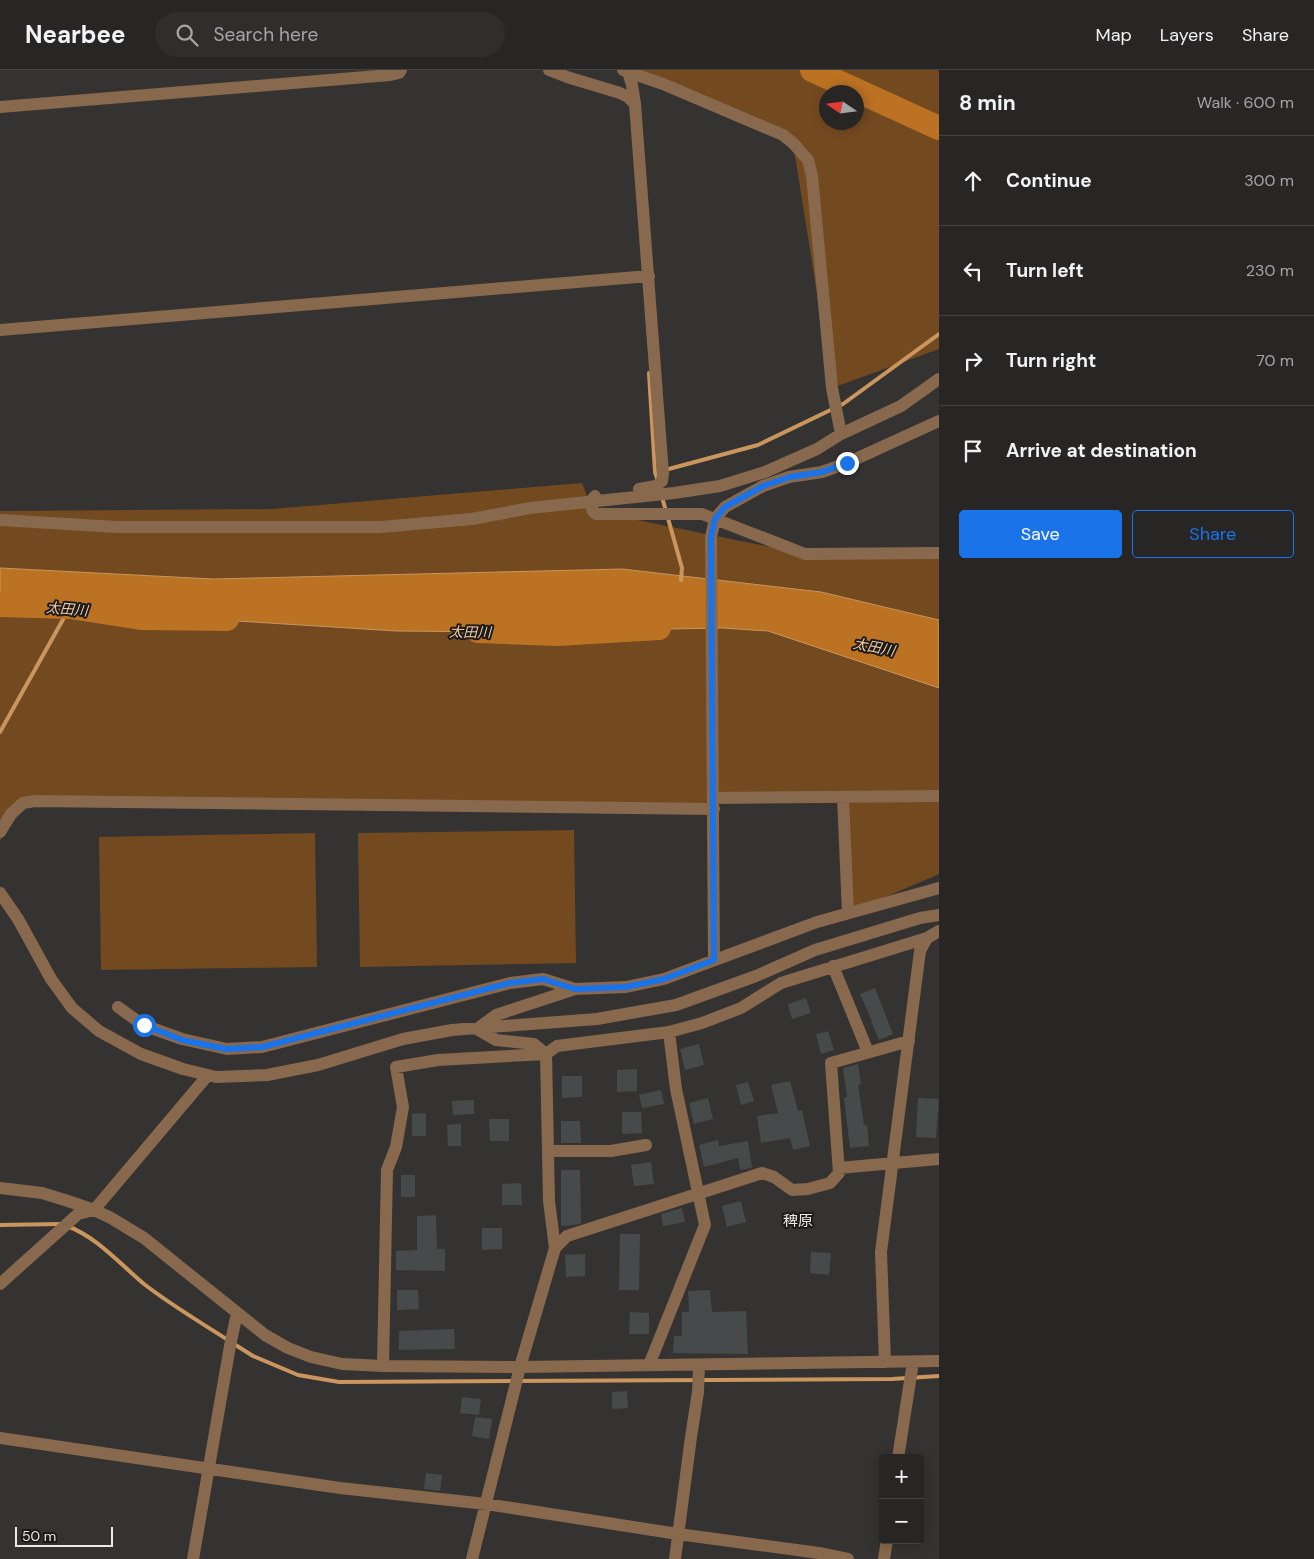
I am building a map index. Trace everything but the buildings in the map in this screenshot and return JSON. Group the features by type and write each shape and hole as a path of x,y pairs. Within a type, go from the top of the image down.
{"street":[{"path":"0,107 390,75 399,73 401,70"},
{"path":"549,70 620,92 635,104"},
{"path":"590,502 595,495 656,486 662,481 663,474 635,104 632,85 626,71"},
{"path":"626,71 663,84 783,136 793,143 808,160 812,176 832,388 841,434"},
{"path":"0,330 649,276"},
{"path":"0,520 117,527 381,527 472,519 530,508 674,493 720,486 774,468 817,449 841,434 901,406 939,379"},
{"path":"714,960 711,537 715,519 725,507 763,486 790,477 822,472 847,463 939,421"},
{"path":"590,502 596,514 702,514 805,554 939,553"},
{"path":"843,796 848,913"},
{"path":"0,832 11,814 23,803 35,801 713,799 939,796"},
{"path":"477,1028 496,1015 575,989 626,987 664,979 817,922 939,888"},
{"path":"0,892 18,919 51,979 72,1008 99,1031 141,1054 183,1069 216,1077 267,1074 318,1065 403,1039 452,1030 597,1019 676,1005 756,976 815,950 939,914"},
{"path":"383,1366 387,1170 396,1147 403,1107 396,1067 438,1060 546,1054 557,1046 669,1032 702,1023 740,1008 781,983 927,938 939,931"},
{"path":"885,1362 881,1252 920,951 927,938"},
{"path":"834,966 868,1052"},
{"path":"118,1007 144,1025 182,1040 226,1049 262,1047 510,983 543,979 575,989"},
{"path":"472,1559 520,1367 555,1248 549,1202 546,1054 534,1044 496,1040 477,1028"},
{"path":"649,1365 705,1225 676,1089 669,1032"},
{"path":"555,1248 567,1236 762,1173 774,1177 792,1190 808,1189 830,1183 840,1173 830,1063 909,1041"},
{"path":"0,1284 78,1214 94,1210 208,1075"},
{"path":"548,1151 611,1151 646,1145"},
{"path":"839,1168 939,1159"},
{"path":"0,1188 42,1193 94,1210 144,1238 265,1335 288,1348 311,1357 342,1364 520,1367 939,1361"},
{"path":"193,1559 237,1313"},
{"path":"899,1454 913,1362"},
{"path":"675,1559 698,1392 699,1365"},
{"path":"0,1438 340,1488 486,1504 678,1534 819,1553 848,1559"},
{"path":"884,1559 886,1544"}],"shaded area":[{"path":"633,70 939,70 939,349 832,388 793,143"},
{"path":"582,483 593,511 805,554 939,559 939,620 821,592 622,569 213,579 0,568 0,511 272,509"},
{"path":"0,604 396,631 510,632 722,628 768,631 939,688 939,874 848,913 843,799 548,807 23,803 0,841"},
{"path":"574,830 576,963 360,967 358,833"},
{"path":"315,833 317,967 101,970 99,837"}],"water":[{"path":"0,568 213,579 622,569 821,592 939,620 939,688 768,631 722,628 510,632 396,631 0,604"}],"waterway":[{"path":"812,70 939,128"},
{"path":"665,470 758,445 843,404 939,334"},
{"path":"649,373 655,472 658,481"},
{"path":"662,497 682,568 681,580"},
{"name":"太田川","path":"0,605 70,607 141,618 227,619"},
{"path":"0,732 70,607"},
{"name":"太田川","path":"478,631 557,634 659,628"},
{"path":"0,1225 60,1224"},
{"path":"67,1226 98,1244 154,1292 228,1340"},
{"path":"234,1344 253,1356 298,1375 339,1382 892,1379 939,1376"}],"district":[{"name":"稗原","path":"798,1221"}],"route":[{"path":"144,1025 182,1040 226,1049 262,1047 510,983 543,979 575,989 626,987 664,979 714,960 711,537 715,519 725,507 763,486 790,477 822,472 847,463"}]}
